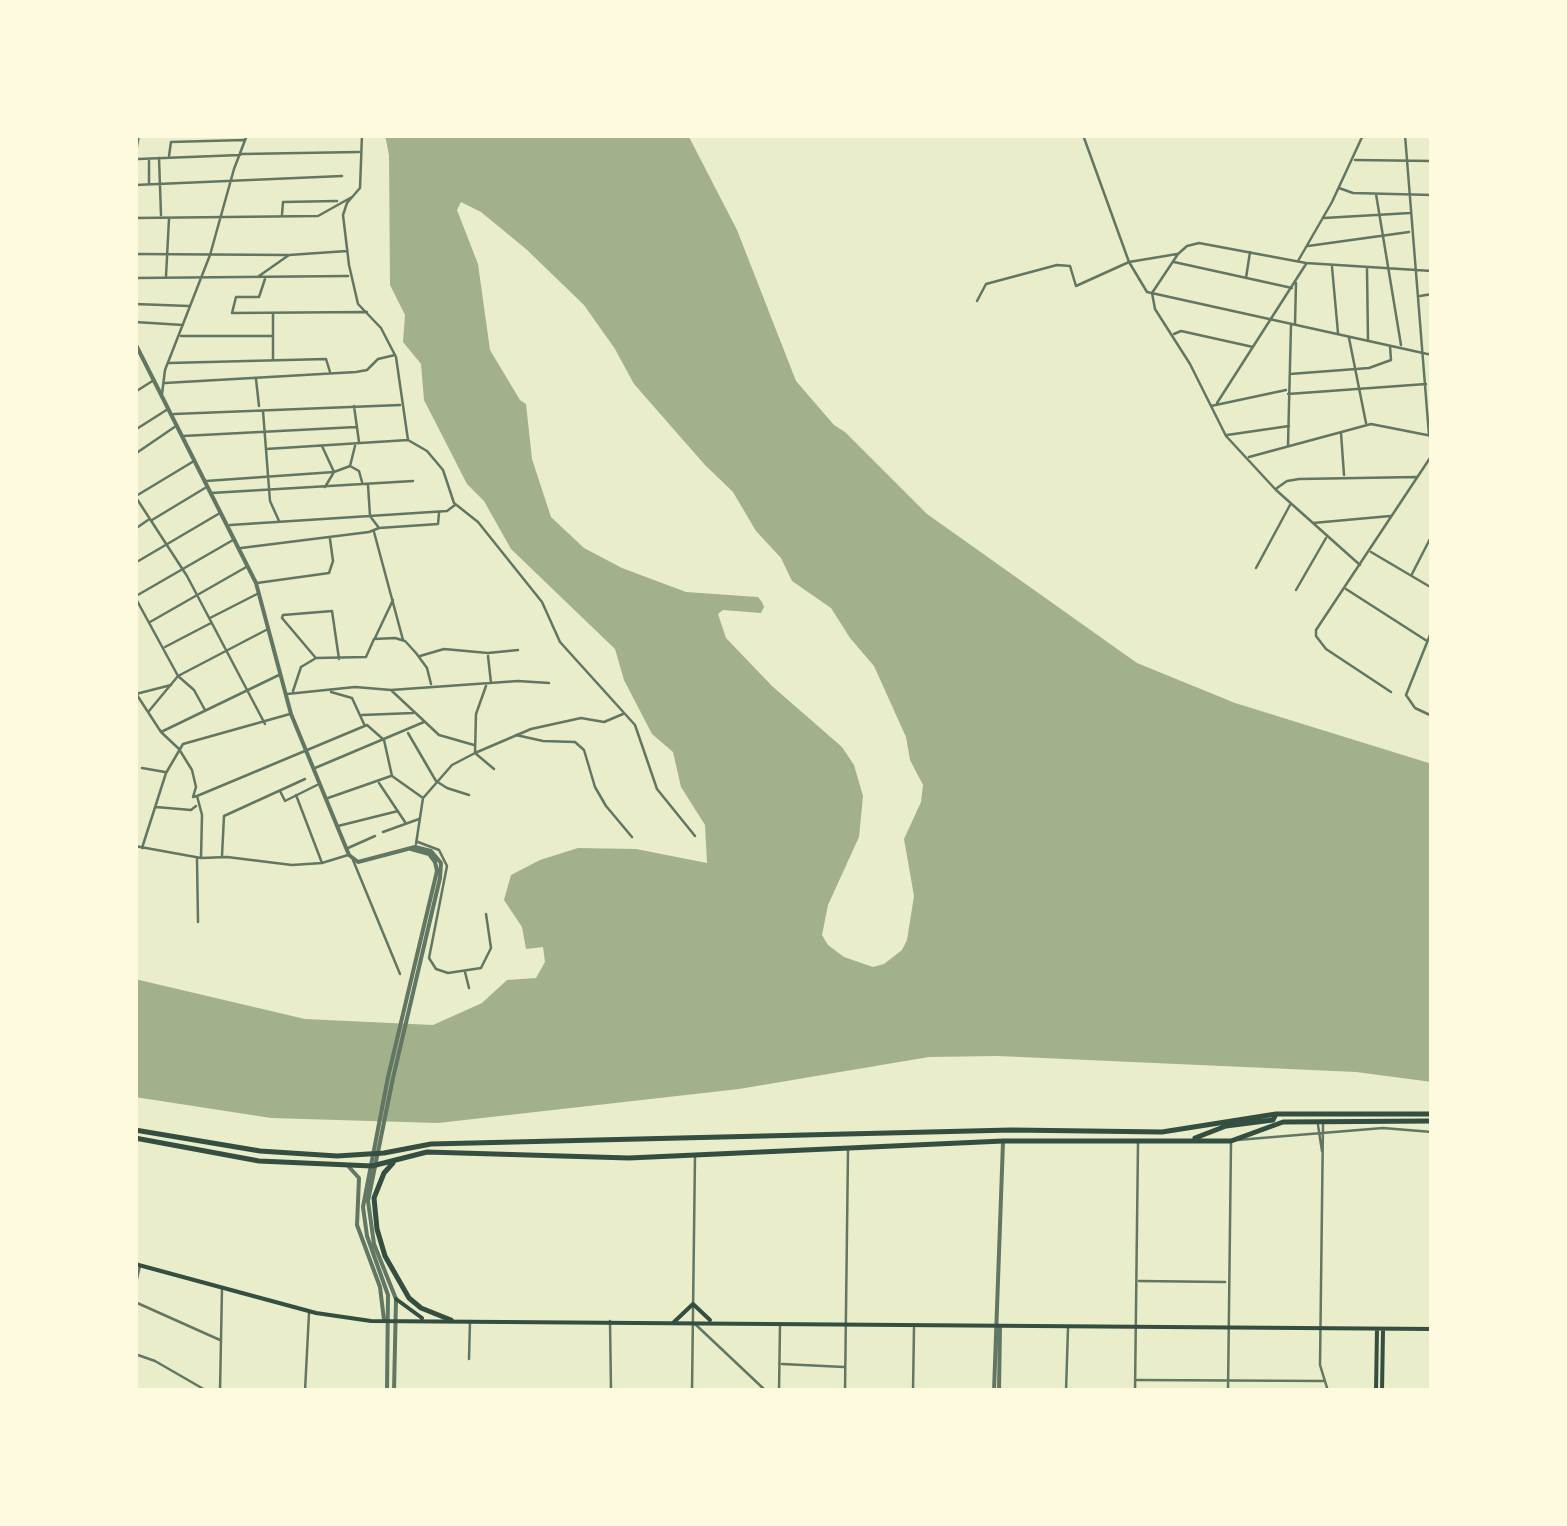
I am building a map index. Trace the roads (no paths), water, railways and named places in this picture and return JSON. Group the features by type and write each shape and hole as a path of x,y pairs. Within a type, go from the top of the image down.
{"main road":[{"path":"1320,1112 1321,1121"},
{"path":"135,1130 260,1151 351,1156 431,1144 1063,1130 1180,1131 1235,1118 1276,1114 1432,1114"},
{"path":"1188,1140 1226,1126 1273,1120 1276,1114"},
{"path":"135,1138 259,1161 372,1166 427,1152 594,1158 1000,1141 1231,1140 1276,1123 1432,1122"},
{"path":"1060,1140 1066,1136 1063,1130"},
{"path":"152,1142 153,1134"},
{"path":"259,1161 260,1151"},
{"path":"398,1158 379,1183 374,1212 385,1256 402,1289 421,1308 452,1320"},
{"path":"138,1265 335,1318 1228,1330 1432,1329"},
{"path":"392,1293 426,1320"},
{"path":"674,1322 693,1304 713,1322"},
{"path":"1379,1391 1380,1329"}],"street":[{"path":"135,168 139,135"},
{"path":"135,218 323,215 360,188 362,135"},
{"path":"1083,135 1129,262 1144,290 1432,355"},
{"path":"1298,261 1364,135"},
{"path":"1248,457 1379,423 1430,435 1406,135"},
{"path":"162,394 167,363 210,255 246,138 171,142 169,156"},
{"path":"136,158 360,152"},
{"path":"159,158 161,216"},
{"path":"149,159 149,184"},
{"path":"1353,159 1432,161"},
{"path":"135,185 342,176"},
{"path":"1338,188 1376,194 1432,195"},
{"path":"1376,194 1402,348"},
{"path":"352,196 343,215 356,299 381,328 395,355 408,440"},
{"path":"282,216 283,202 340,202"},
{"path":"1322,218 1410,213"},
{"path":"166,277 169,216"},
{"path":"1306,246 1412,232"},
{"path":"1360,565 1276,490 1226,436 1155,309 1152,294 1178,254 1187,246 1200,243 1306,262 1432,271"},
{"path":"135,254 290,255 348,251"},
{"path":"1245,280 1250,252"},
{"path":"978,301 986,284 1060,264 1070,266 1076,286 1129,262 1178,254"},
{"path":"258,277 290,255"},
{"path":"1172,262 1292,288"},
{"path":"1217,403 1306,262"},
{"path":"1332,265 1338,335"},
{"path":"1366,267 1368,340"},
{"path":"135,278 351,276"},
{"path":"266,277 261,295 236,297 232,314 367,312"},
{"path":"1288,445 1288,374 1296,281"},
{"path":"1418,296 1432,294"},
{"path":"135,304 190,306"},
{"path":"273,314 273,361"},
{"path":"135,322 184,325"},
{"path":"1172,334 1181,331 1253,347"},
{"path":"179,336 272,336"},
{"path":"1349,338 1366,425"},
{"path":"135,343 256,583 289,694 291,714 400,974"},
{"path":"1288,374 1354,369 1390,360 1390,345"},
{"path":"164,383 367,370 378,360 395,355"},
{"path":"135,364 144,359"},
{"path":"167,363 326,360 331,370 328,374"},
{"path":"256,378 269,490 280,521"},
{"path":"135,392 154,380"},
{"path":"1209,406 1288,392 1426,384"},
{"path":"135,430 171,411 400,405"},
{"path":"350,466 357,444 354,406"},
{"path":"135,454 177,425"},
{"path":"1226,436 1288,426"},
{"path":"182,436 356,427"},
{"path":"1340,432 1344,477"},
{"path":"266,448 408,440 427,451 443,470 456,504 468,511 542,602 560,642 635,725 657,789 695,836"},
{"path":"322,446 334,472"},
{"path":"1391,692 1335,656 1316,636 1318,625 1432,456"},
{"path":"194,461 135,497 197,594 265,724"},
{"path":"135,528 206,483 269,474 334,472 350,466"},
{"path":"350,466 359,472 362,484"},
{"path":"325,487 334,472"},
{"path":"1276,490 1292,479 1418,477"},
{"path":"211,493 413,481"},
{"path":"368,484 370,516 403,640 427,668 432,685"},
{"path":"228,526 447,511 456,504"},
{"path":"1256,568 1291,504"},
{"path":"240,549 438,524 439,511"},
{"path":"135,563 221,513"},
{"path":"1312,523 1393,516"},
{"path":"1412,575 1432,536"},
{"path":"1296,590 1327,537"},
{"path":"256,583 329,573 330,538"},
{"path":"205,710 194,690 178,676 135,597 234,539"},
{"path":"1370,551 1432,588"},
{"path":"149,622 248,566"},
{"path":"1345,588 1427,642"},
{"path":"165,647 258,594"},
{"path":"289,694 301,667 316,658 366,657 394,598"},
{"path":"316,658 283,615 332,611 339,658"},
{"path":"148,712 178,676 268,629"},
{"path":"1432,630 1406,696 1415,708 1432,716"},
{"path":"374,639 403,640"},
{"path":"418,656 444,650 518,650"},
{"path":"488,653 489,684 476,714 475,753 494,769"},
{"path":"161,732 281,674"},
{"path":"289,694 518,681 549,683"},
{"path":"173,684 136,694 192,770 196,786 193,797 364,726 378,732 384,740 392,776 423,798"},
{"path":"391,690 439,735 475,746"},
{"path":"330,691 334,696 352,698 364,726"},
{"path":"360,716 415,713"},
{"path":"416,846 423,798 452,765 514,735 565,720 604,722 624,713"},
{"path":"142,848 166,773 179,749 188,741 265,724 291,714"},
{"path":"313,769 424,722"},
{"path":"407,732 436,781 468,796"},
{"path":"514,735 575,742 584,750 595,788 632,837"},
{"path":"142,768 166,773"},
{"path":"324,799 392,776"},
{"path":"222,857 224,816 305,779"},
{"path":"378,782 405,822"},
{"path":"280,791 284,801 318,784"},
{"path":"296,795 322,863"},
{"path":"197,796 202,815 198,922"},
{"path":"154,807 192,810 198,804"},
{"path":"337,827 398,811"},
{"path":"383,832 421,819"},
{"path":"352,856 375,836"},
{"path":"135,846 199,858 292,865 416,846 439,850 448,866 429,958 436,969 448,973 481,968 491,948 486,914"},
{"path":"394,1391 396,1320 392,1293 370,1232 368,1201 438,878 438,858 428,849 416,846"},
{"path":"465,970 469,988"},
{"path":"1321,1121 1324,1133 1320,1365 1328,1391"},
{"path":"1321,1121 1318,1133 1322,1153"},
{"path":"1228,1391 1231,1140 1383,1128 1432,1132"},
{"path":"1135,1391 1138,1140"},
{"path":"997,1391 1000,1141"},
{"path":"845,1391 848,1148"},
{"path":"692,1391 696,1154"},
{"path":"345,1164 358,1178 357,1225 380,1287 386,1320 387,1391"},
{"path":"135,1287 138,1265"},
{"path":"1137,1281 1228,1282"},
{"path":"220,1391 222,1288"},
{"path":"392,1293 402,1289"},
{"path":"386,1320 392,1293"},
{"path":"135,1302 220,1340"},
{"path":"305,1391 308,1311"},
{"path":"469,1359 470,1320"},
{"path":"610,1321 611,1391"},
{"path":"693,1322 766,1391"},
{"path":"778,1391 780,1323"},
{"path":"914,1325 914,1391"},
{"path":"1066,1391 1068,1327"},
{"path":"135,1354 207,1391"},
{"path":"780,1364 846,1366"},
{"path":"1136,1380 1324,1381"}]}
